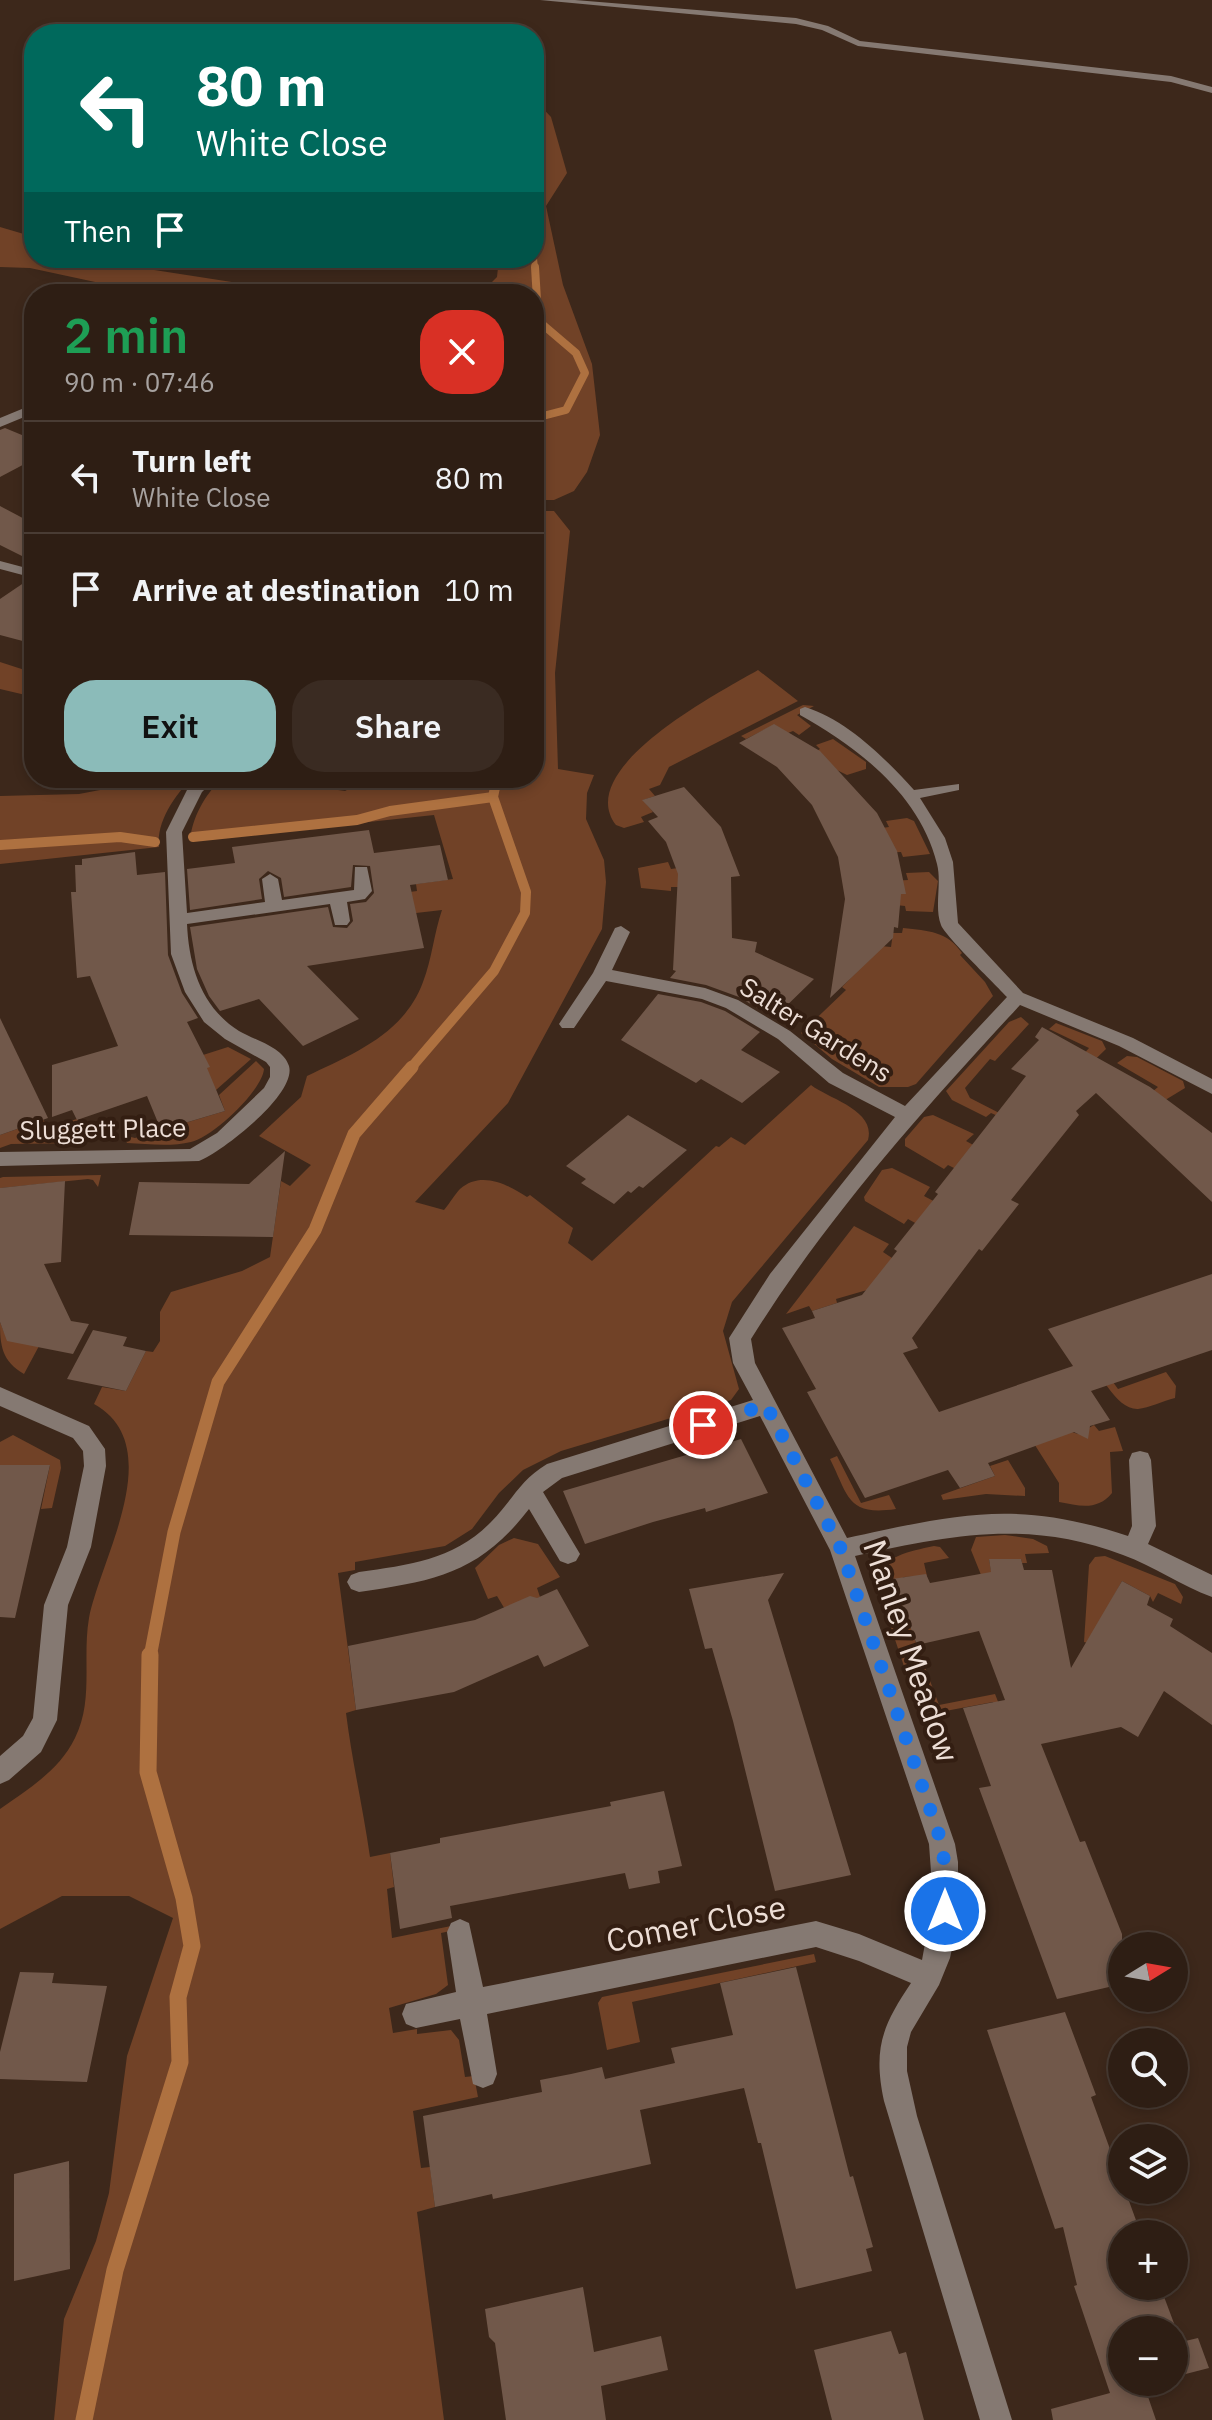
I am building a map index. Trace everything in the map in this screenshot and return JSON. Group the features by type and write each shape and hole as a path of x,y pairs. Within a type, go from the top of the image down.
{"street":[{"path":"544,0 796,21 825,28 858,43 1171,79 1212,90"},
{"path":"0,423 24,412"},
{"path":"0,565 24,571"},
{"path":"805,712 836,727 911,795 946,864 949,924 1017,997 1126,1042 1212,1087"},
{"path":"911,795 953,787"},
{"name":"Sluggett Place","path":"0,1159 192,1156 220,1142 270,1096 277,1085 278,1063 272,1055 230,1034 208,1015 185,973 177,936 175,823 197,788"},
{"path":"177,920 359,895 364,891 361,871"},
{"path":"270,879 274,907"},
{"path":"338,899 341,921"},
{"path":"568,1024 601,974 621,932"},
{"name":"Salter Gardens","path":"601,974 705,994 732,1004 784,1035 836,1078 907,1115"},
{"name":"Manley Meadow","path":"996,2420 908,2126 892,2060 893,2040 903,2013 928,1976 940,1941 945,1911 944,1853 841,1549 740,1351 740,1338 746,1324 777,1280 907,1115 1017,997"},
{"path":"0,1396 81,1432 94,1449 95,1466 79,1547 56,1605 45,1720 32,1744 0,1772"},
{"path":"359,1582 457,1563 500,1527 529,1489 555,1471 766,1405"},
{"path":"1135,1547 1144,1526 1140,1460"},
{"path":"529,1489 568,1554"},
{"path":"841,1549 949,1526 1004,1522 1036,1525 1135,1547 1212,1587"},
{"path":"460,1932 483,2074"},
{"name":"Comer Close","path":"416,2014 816,1934 864,1947 928,1976"}],"shaded area":[{"path":"544,110 551,117 567,173 546,206 563,285 592,364 600,435 587,472 574,491 554,500 544,500 544,284 490,284 497,277 498,268 544,268"},
{"path":"0,227 24,234 24,268 0,267"},
{"path":"30,268 141,268 245,284 104,284"},
{"path":"544,511 554,511 570,531 555,673 558,769 594,775 587,793 586,819 604,860 606,882 602,929 508,1103 415,1202 444,1210 468,1183 495,1181 527,1197 530,1195 573,1228 568,1243 592,1261 716,1146 719,1147 731,1137 745,1145 811,1085 858,1113 869,1130 868,1140 732,1302 723,1331 739,1389 731,1400 561,1451 523,1470 499,1493 472,1529 445,1546 355,1562 355,1570 338,1573 356,1710 346,1713 348,1731 370,1857 390,1853 394,1887 387,1889 392,1938 456,1925 455,1930 441,1933 448,1985 436,1994 389,2008 393,2033 417,2029 417,2034 451,2030 459,2040 465,2077 474,2076 478,2097 413,2111 421,2168 430,2167 435,2207 417,2212 444,2420 54,2420 64,2319 96,2241 109,2193 127,2056 173,1918 129,1896 62,1896 0,1929 0,1809 52,1770 68,1750 81,1724 86,1694 89,1618 116,1535 129,1474 127,1447 116,1423 94,1404 102,1387 126,1391 146,1351 153,1352 160,1341 160,1312 171,1292 242,1271 270,1257 281,1181 290,1186 311,1165 259,1136 301,1097 307,1076 359,1050 390,1029 403,1016 423,982 442,910 416,913 381,896 417,891 416,884 453,879 434,815 190,841 200,807 213,788 324,788 345,791 351,788 544,788"},
{"path":"0,662 24,670 24,695 0,689"},
{"path":"758,670 798,701 669,767 660,785 649,789 655,796 643,800 653,812 641,817 644,822 624,828 616,825 608,803 615,780 632,756 686,713"},
{"path":"803,705 814,706 797,715 811,726 799,735 774,725 746,739 741,736"},
{"path":"833,739 866,762 866,769 847,775 808,756 820,749 816,745"},
{"path":"110,788 183,788 160,828 159,847 0,864 0,796 79,794"},
{"path":"907,818 914,821 930,854 903,857 901,852 879,853 875,829 889,827 886,821"},
{"path":"668,862 671,869 685,867 697,887 671,887 671,891 641,888 638,868"},
{"path":"929,872 938,881 933,912 906,911 905,906 886,904 892,881 908,880 906,873"},
{"path":"903,928 929,931 950,940 993,996 916,1084 879,1087 832,1059 801,1033 846,990 842,987 868,960 870,945 891,947 893,933 902,933"},
{"path":"1021,1017 1029,1024 995,1061 990,1059 965,1088 970,1098 1009,1118 1007,1120 991,1113 986,1117 952,1100 946,1091 1009,1022"},
{"path":"1056,1023 1102,1041 1106,1049 1080,1074 1071,1069 1089,1048 1049,1029"},
{"path":"228,1047 251,1059 216,1090 199,1071 203,1055"},
{"path":"1127,1056 1137,1057 1183,1081 1185,1088 1157,1105 1145,1098 1158,1087 1117,1063"},
{"path":"256,1061 264,1069 255,1089 235,1112 211,1132 183,1144 127,1143 123,1135 135,1138 225,1111 219,1095"},
{"path":"933,1115 974,1134 966,1141 977,1147 968,1175 948,1165 944,1169 905,1146 905,1139 924,1117"},
{"path":"77,1119 84,1136 82,1143 11,1144 0,1148 0,1135 43,1120 50,1127"},
{"path":"892,1168 930,1187 924,1196 941,1205 926,1229 908,1219 904,1224 865,1201 864,1197 882,1170"},
{"path":"101,1175 98,1187 88,1179 1,1188 0,1201 0,1178 3,1177"},
{"path":"854,1226 889,1244 883,1252 892,1258 874,1288 836,1299 837,1303 812,1311 809,1306 786,1314"},
{"path":"54,1318 24,1374 11,1364 4,1352 0,1322 4,1332"},
{"path":"1092,1353 1118,1389 1166,1372 1176,1386 1175,1398 1138,1409 1130,1408 1108,1388 1087,1354"},
{"path":"1094,1425 1099,1431 1115,1427 1123,1451 1110,1452 1112,1493 1094,1505 1059,1502 1059,1483 1033,1442 1072,1432 1078,1434"},
{"path":"13,1435 60,1460 52,1508 41,1509 50,1465 0,1465 0,1442"},
{"path":"837,1456 861,1503 889,1495 896,1509 868,1509 852,1501 830,1459"},
{"path":"1008,1460 1025,1488 1025,1496 986,1494 943,1500 941,1495 995,1476 990,1466"},
{"path":"1005,1535 1033,1539 1047,1546 1049,1553 1025,1554 1027,1563 1022,1563 1021,1559 989,1559 1000,1622 971,1550 976,1537"},
{"path":"514,1538 538,1544 560,1577 537,1588 540,1597 506,1611 497,1596 488,1599 475,1568 499,1545"},
{"path":"934,1546 940,1547 949,1558 924,1563 927,1576 904,1577 894,1583 939,1705 995,1694 1008,1727 1002,1728 993,1702 935,1713 917,1705 876,1583 891,1560"},
{"path":"1105,1556 1175,1584 1183,1597 1181,1604 1158,1593 1153,1602 1150,1596 1122,1581 1088,1643 1084,1642 1089,1565 1095,1557"},
{"path":"814,1954 816,1962 632,2002 640,2042 607,2050 598,2003 602,1997"}],"building":[{"path":"5,428 24,436 24,464 0,477 0,430"},
{"path":"0,506 24,519 24,557 0,545"},
{"path":"24,583 24,641 0,635 0,599"},
{"path":"774,724 820,751 877,813 897,851 906,894 901,894 898,928 894,927 893,938 830,998 845,899 838,857 812,805 777,767 739,743"},
{"path":"684,787 721,827 740,876 731,877 732,938 757,942 755,952 814,979 774,1018 739,997 706,985 670,978 676,971 673,970 678,874 666,842 648,821 658,817 642,800"},
{"path":"369,830 374,853 440,845 448,880 410,885 424,948 307,966 359,1019 303,1046 259,999 220,1011 209,996 197,969 190,927 328,907 333,927 347,928 353,921 350,904 366,902 374,893 370,866 353,865 351,887 284,897 281,878 268,871 259,879 262,899 190,910 187,869 235,863 232,847"},
{"path":"135,852 137,875 165,872 168,955 182,993 198,1018 187,1022 210,1067 207,1068 225,1111 161,1130 147,1096 77,1120 72,1110 52,1117 52,1065 118,1046 90,976 77,978 71,892 76,892 75,865 82,865 82,859"},
{"path":"658,994 701,1002 725,1011 760,1032 741,1050 780,1072 742,1103 701,1079 696,1083 621,1040"},
{"path":"0,1018 48,1118 0,1135"},
{"path":"1042,1027 1150,1087 1212,1133 1212,1202 1096,1093 1076,1111 1079,1115 1011,1200 1019,1204 982,1251 979,1249 912,1338 918,1348 903,1353 939,1412 1073,1366 1048,1329 1212,1274 1212,1350 1091,1391 1110,1420 1090,1426 1088,1439 1074,1432 988,1463 995,1476 960,1488 948,1470 865,1498 807,1392 816,1389 782,1328 815,1318 812,1311 862,1295 938,1194 935,1192 1026,1076 1011,1069 1039,1040 1035,1037"},
{"path":"628,1115 687,1150 643,1188 639,1186 631,1193 628,1191 614,1204 581,1183 586,1179 566,1166"},
{"path":"285,1151 273,1237 129,1235 139,1182 249,1184"},
{"path":"65,1181 61,1262 44,1264 71,1321 89,1324 73,1354 7,1341 0,1322 0,1188"},
{"path":"93,1330 127,1337 123,1346 146,1351 126,1391 67,1379"},
{"path":"741,1439 768,1493 706,1512 705,1508 653,1522 585,1544 563,1491"},
{"path":"0,1465 50,1465 15,1618 0,1617"},
{"path":"989,1559 1021,1559 1024,1570 1052,1570 1071,1668 1122,1581 1150,1596 1147,1605 1173,1619 1170,1626 1212,1653 1212,1725 1164,1691 1138,1737 1121,1727 1041,1744 1080,1842 1085,1841 1121,1932 1108,1932 1108,1987 1057,1999 979,1788 991,1786 963,1708 1005,1700 979,1631 917,1645 892,1579 926,1574 930,1583 991,1572"},
{"path":"784,1573 768,1600 851,1875 775,1891 733,1721 712,1648 705,1649 689,1589"},
{"path":"557,1589 589,1646 544,1667 538,1655 454,1692 356,1710 348,1646 475,1620 530,1596 537,1598"},
{"path":"664,1791 682,1866 658,1871 660,1883 629,1889 625,1873 450,1906 452,1918 400,1929 390,1853 440,1843 440,1838 611,1806 610,1802"},
{"path":"796,1967 850,2177 853,2176 873,2247 866,2249 872,2271 796,2289 761,2143 758,2143 744,2088 640,2110 651,2164 493,2199 492,2194 435,2207 423,2116 542,2092 540,2080 602,2067 605,2079 675,2063 671,2048 733,2035 720,1983"},
{"path":"20,1972 54,1973 52,1983 107,1986 87,2082 0,2079 0,2052"},
{"path":"1065,2012 1096,2095 1091,2097 1108,2144 1108,2204 1130,2204 1136,2220 1108,2220 1108,2300 1165,2300 1171,2316 1108,2316 1108,2387 1074,2286 1077,2285 1063,2227 1055,2229 987,2030"},
{"path":"69,2161 70,2269 14,2281 14,2174"},
{"path":"583,2287 594,2352 661,2336 668,2370 601,2386 606,2420 506,2420 495,2343 489,2337 485,2309"},
{"path":"891,2331 899,2354 906,2352 924,2420 832,2420 814,2350"},
{"path":"1198,2338 1209,2368 1188,2373 1188,2340"},
{"path":"1108,2394 1108,2396 1148,2396 1156,2420 1053,2420 1051,2409"}],"waterway":[{"path":"535,268 536,284"},
{"path":"544,326 576,353 585,373 566,410 544,416"},
{"path":"493,797 495,788"},
{"path":"193,837 357,820 390,811 493,797"},
{"path":"410,1069 494,971 525,913 526,892 493,797"},
{"path":"0,845 120,837 155,842"},
{"path":"150,1657 174,1532 218,1382 315,1230 354,1134 412,1067"},
{"path":"84,2420 115,2270 180,2062 178,1997 192,1946 184,1898 148,1772 150,1655"}],"route":[{"path":"703,1425 766,1405 841,1549 942,1844 946,1879 945,1911"}]}
